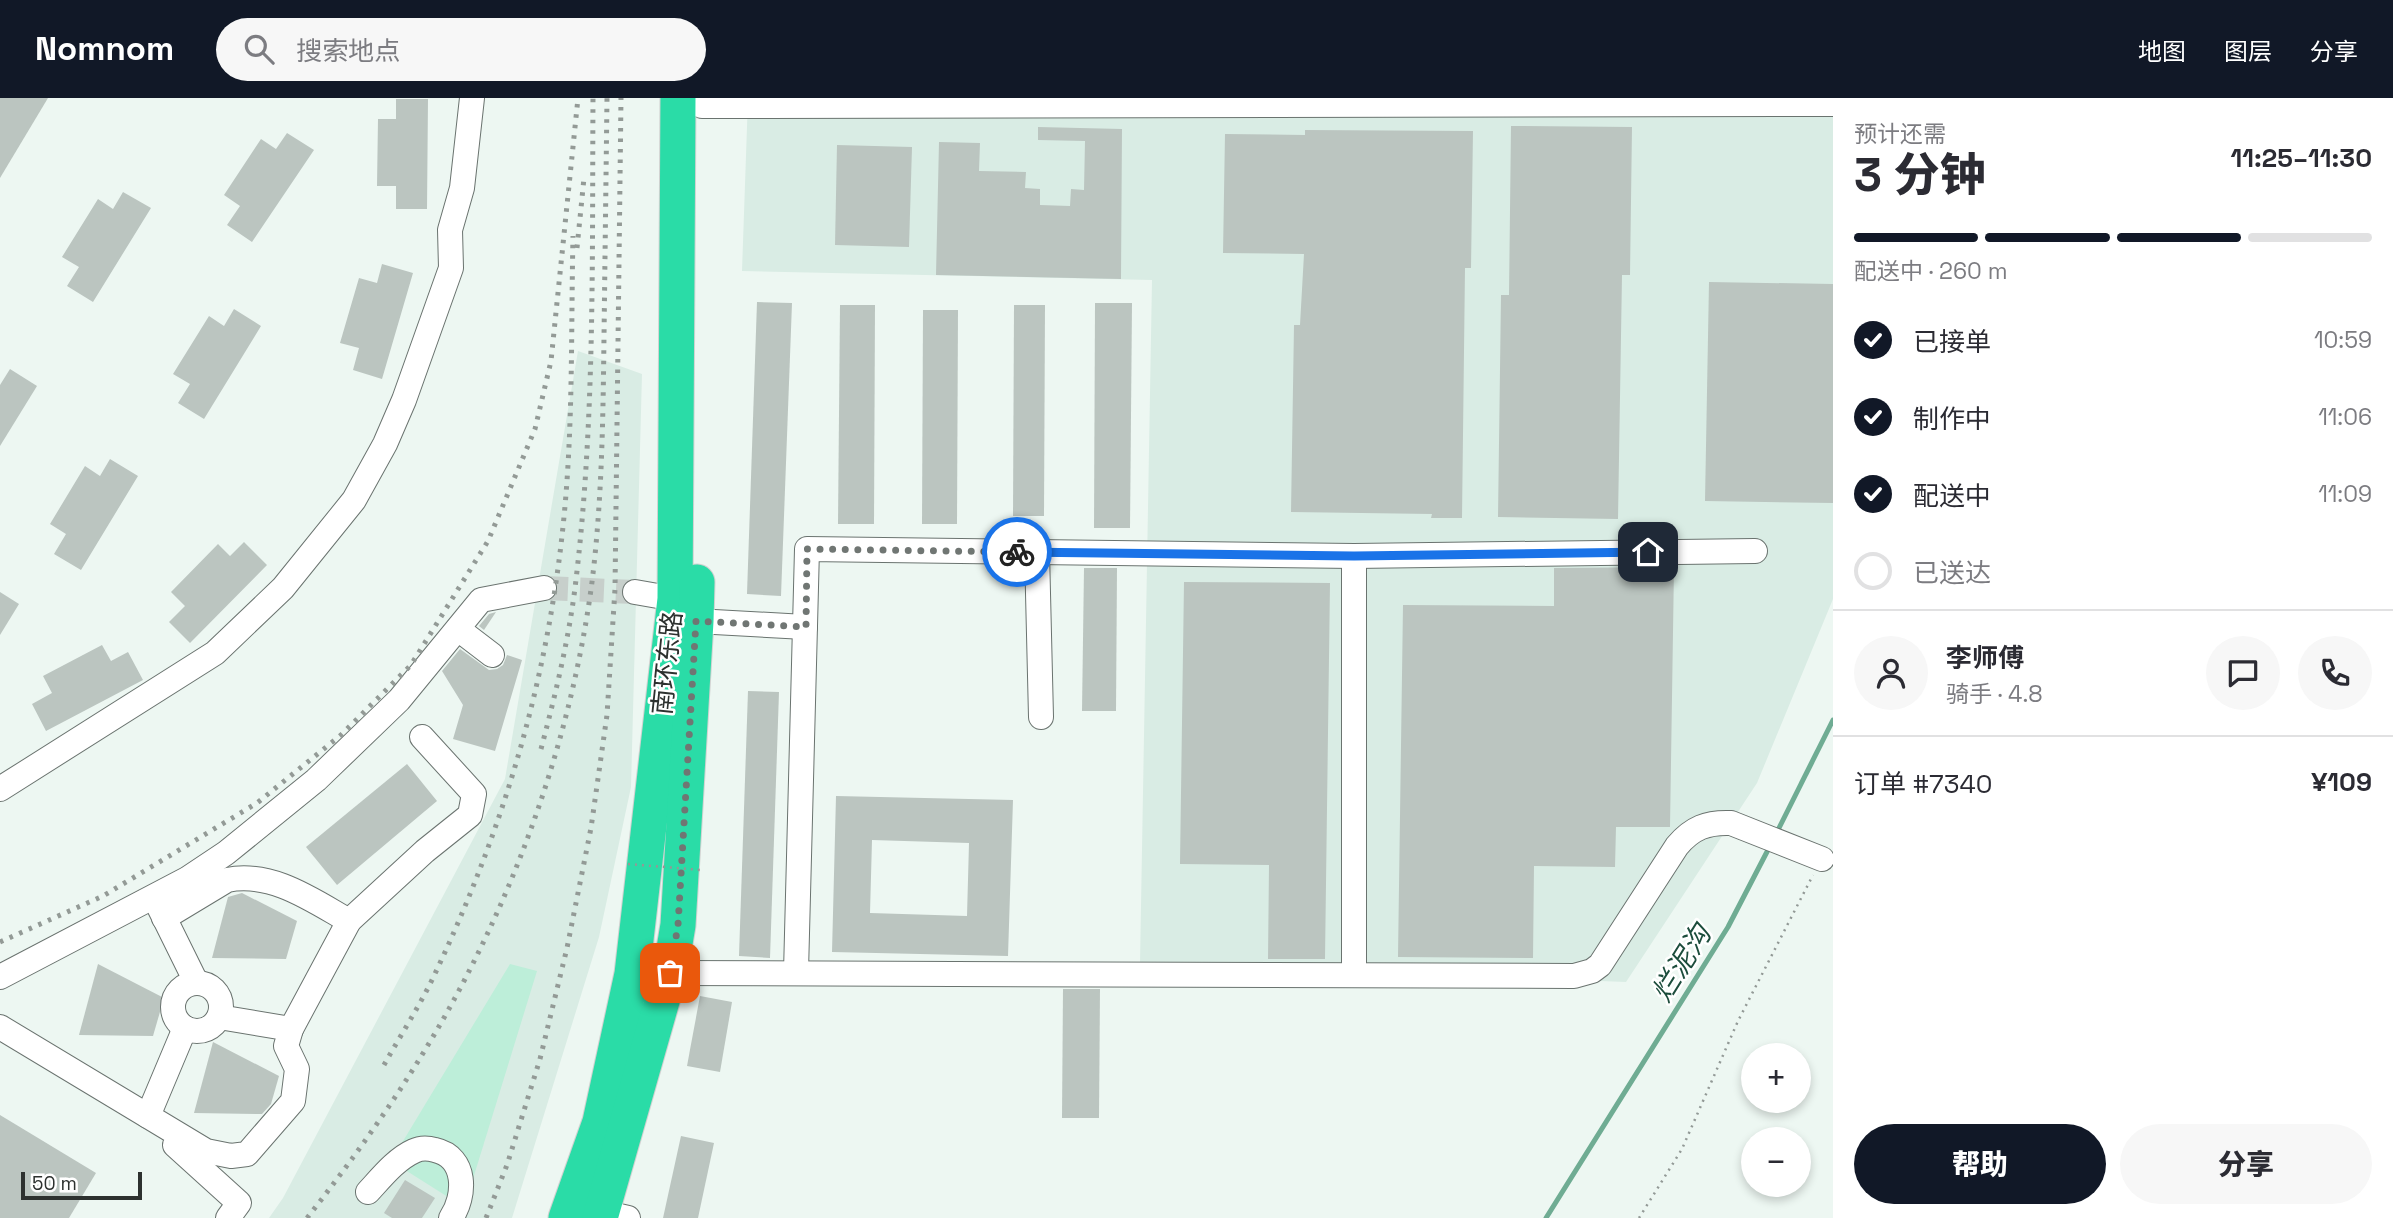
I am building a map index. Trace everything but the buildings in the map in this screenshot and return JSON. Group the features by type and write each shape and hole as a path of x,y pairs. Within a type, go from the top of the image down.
{"highway":[{"name":"南环东路","path":"610,1216 670,973 678,925 694,101"},
{"name":"南环东路","path":"566,1218 600,1122 632,974 686,610"}],"street":[{"path":"0,789 215,653 283,588 354,500 385,444 399,411 451,268 450,230 462,188 472,98"},
{"path":"694,101 1832,104"},
{"path":"796,972 807,549 1354,556 1755,551"},
{"path":"1037,552 1041,717"},
{"path":"1354,556 1354,975"},
{"path":"0,977 187,878 226,853 316,780 399,700 481,600 544,588"},
{"path":"635,592 686,610 806,627"},
{"path":"458,629 492,655"},
{"path":"0,1027 206,1151 231,1156 247,1154 293,1101 297,1069 286,1046 291,1029 349,921 425,851 470,815 474,794 422,737"},
{"path":"670,973 1583,975 1600,965 1676,846 1687,834 1700,826 1715,822 1731,823 1811,855"},
{"path":"164,919 227,880 239,878 288,886 349,921"},
{"path":"153,896 196,982"},
{"path":"196,982 211,987 220,1000 219,1017 215,1024 201,1031 185,1028 174,1017 173,1001 181,988 196,982"},
{"path":"219,1017 291,1029"},
{"path":"148,1116 185,1028"},
{"path":"0,1041 170,1141 239,1203 228,1218"},
{"path":"368,1192 401,1159 415,1150 428,1148 444,1152 457,1165 462,1184 459,1207 451,1218"}],"path":[{"path":"1639,1218 1682,1149 1811,855"},
{"path":"628,864 701,870"}],"shaded area":[{"path":"748,98 1833,98 1833,599 1757,783 1626,982 1140,963 1152,280 742,271"},
{"path":"578,351 642,374 631,787 599,937 512,1218 269,1218 283,1198 505,779"}],"green space":[{"path":"510,964 537,971 472,1182 459,1204 391,1161"}],"waterway":[{"name":"烂泥沟","path":"1776,834 1833,720"},
{"name":"烂泥沟","path":"1546,1218 1728,927 1770,846"}],"tunnel":[{"path":"544,588 635,592"}],"railway":[{"path":"0,942 103,896 257,803 341,735 411,665 488,541 535,429 551,361 578,98"},
{"path":"541,749 569,629 586,466 591,343 593,98"},
{"path":"307,1218 392,1102 465,979 529,835 561,735 584,633 598,521 603,398 607,98"},
{"path":"486,1218 507,1165 540,1059 567,948 591,828 607,715 615,589 621,98"},
{"path":"577,248 584,178"},
{"path":"384,1065 431,982 481,867 502,809 535,691 558,569 568,472 573,236"}],"way so far":[{"path":"670,973 678,925 696,621 806,627 807,549 1017,552"}],"route":[{"path":"1017,552 1354,556 1648,552"}]}
